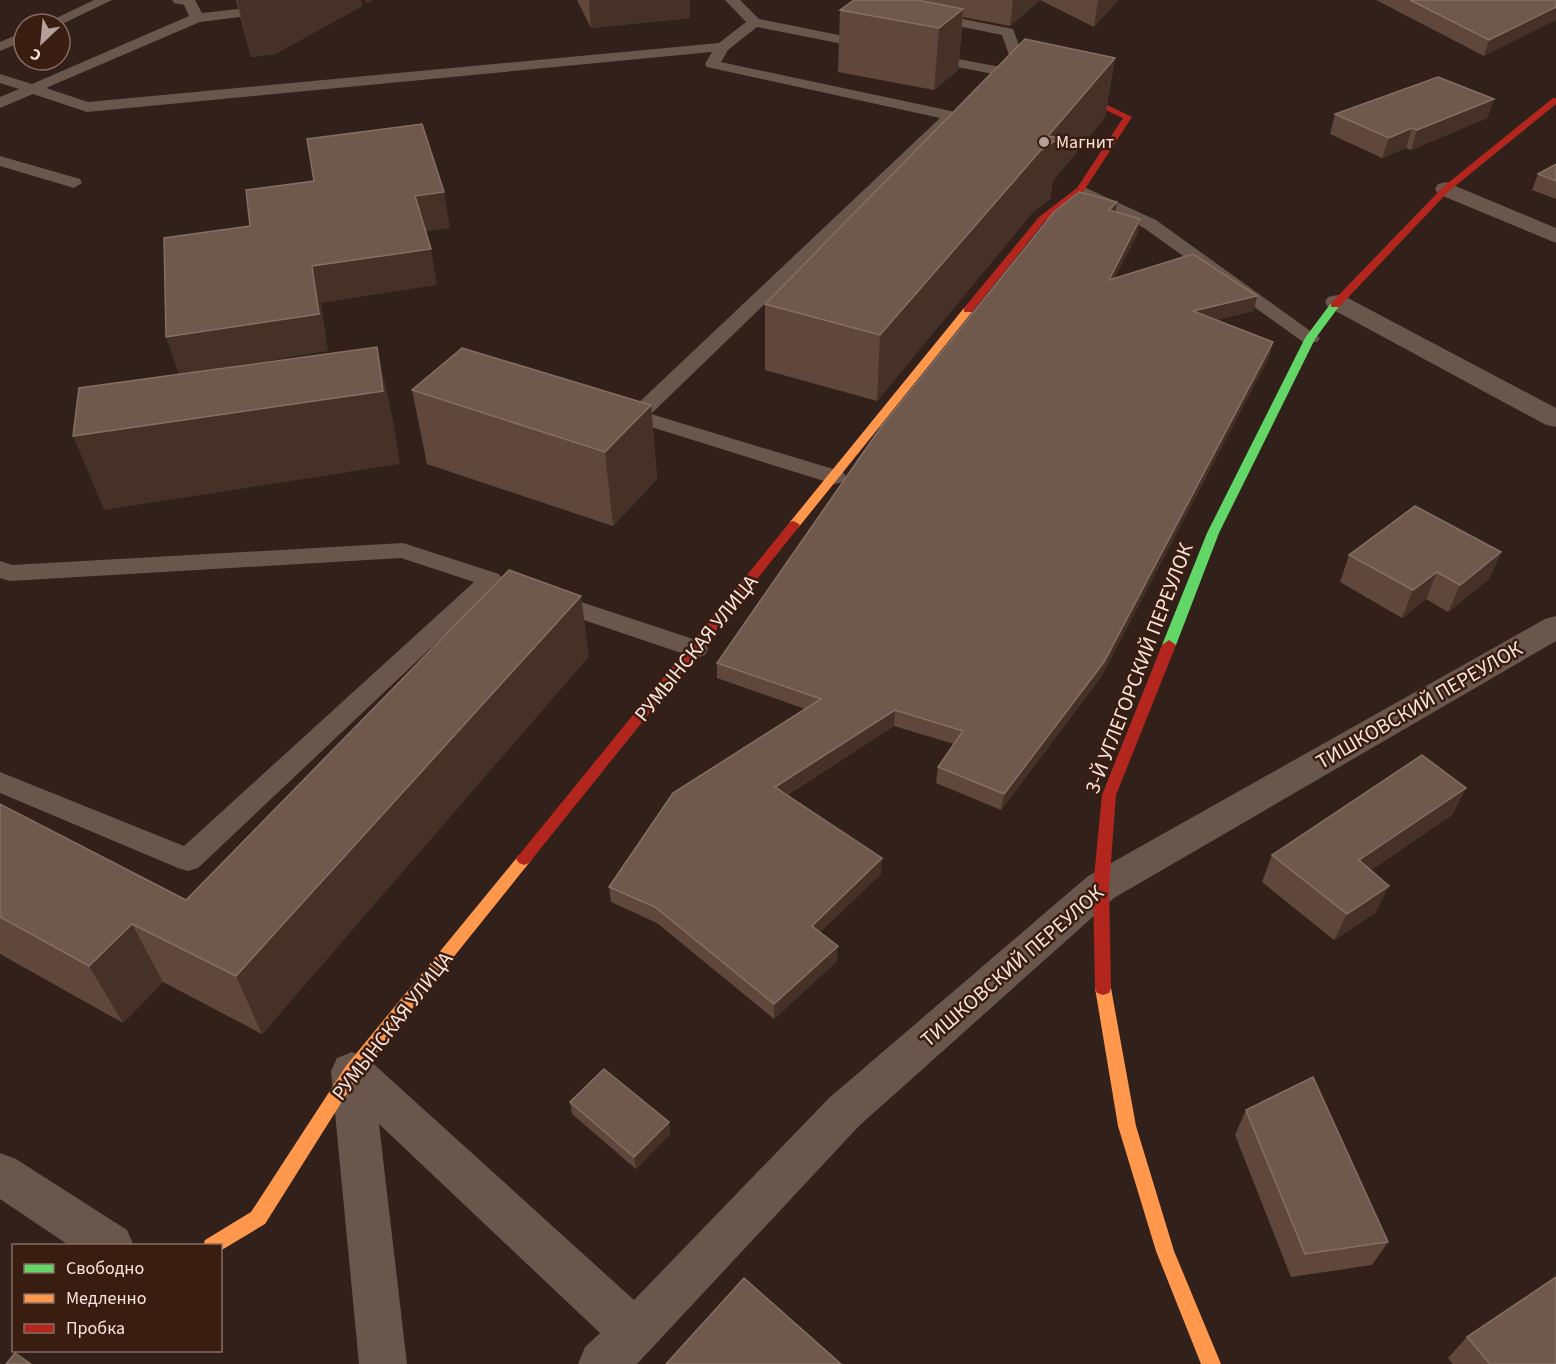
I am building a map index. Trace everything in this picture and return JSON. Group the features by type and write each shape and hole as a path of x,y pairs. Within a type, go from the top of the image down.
{"street":[{"name":"РУМЫНСКАЯ УЛИЦА","path":"214,1244 258,1218 352,1071 1042,219 1080,190 1128,117 1057,85"},
{"name":"3-Й УГЛЕГОРСКИЙ ПЕРЕУЛОК","path":"1210,1364 1165,1251 1126,1126 1104,999 1101,887 1109,795 1213,532 1310,338 1338,302 1446,189 1556,100"},
{"path":"1446,189 1556,236"},
{"path":"1338,302 1556,419"},
{"name":"ТИШКОВСКИЙ ПЕРЕУЛОК","path":"602,1364 635,1333 844,1112 1101,887 1556,627"},
{"path":"352,1071 635,1333"},
{"path":"352,1071 383,1364"},
{"path":"0,1174 109,1244"}],"lane":[{"path":"72,15 105,0"},
{"path":"186,0 197,18"},
{"path":"732,0 754,22 890,50"},
{"path":"904,0 924,15 1008,32 1015,55 1049,81 913,54"},
{"path":"0,104 197,18 290,8"},
{"path":"637,416 951,116 712,64 723,47 754,22"},
{"path":"0,78 87,107 723,47"},
{"path":"0,160 74,183"},
{"path":"1080,190 1150,224 1310,338"},
{"path":"605,408 835,477"},
{"path":"0,569 10,573 403,550 696,649"},
{"path":"0,782 188,860 513,587"}],"building":[{"path":"854,0 918,0 963,9 939,28 840,10"},
{"path":"1410,0 1556,0 1556,7 1489,40"},
{"path":"1025,39 1115,58 1048,136 1059,138 1040,151 880,335 765,304"},
{"path":"1438,77 1494,99 1417,130 1412,128 1389,138 1335,114"},
{"path":"422,124 444,192 415,196 431,249 312,266 319,314 166,337 164,238 250,226 246,190 314,181 307,139"},
{"path":"1556,164 1556,181 1538,174"},
{"path":"1079,192 1117,202 1109,210 1140,219 1109,280 1193,254 1257,296 1193,311 1273,342 1104,662 1004,794 938,767 963,731 895,710 775,787 882,858 812,926 838,946 774,1004 655,907 609,887 673,793 821,699 717,663 881,427 1054,212"},
{"path":"377,347 383,391 73,436 79,388"},
{"path":"462,348 651,405 605,452 412,390"},
{"path":"1415,506 1501,552 1460,585 1437,572 1413,590 1349,555"},
{"path":"509,570 581,596 236,976 132,924 89,966 0,917 0,804 186,900"},
{"path":"1422,755 1466,788 1359,860 1389,886 1347,914 1272,855"},
{"path":"604,1069 669,1122 634,1157 570,1102"},
{"path":"1313,1077 1388,1242 1305,1254 1246,1110"},
{"path":"1556,1277 1556,1364 1490,1364 1467,1337"},
{"path":"744,1278 841,1364 666,1364"},
{"path":"15,1353 31,1364 6,1364"}],"traffic: fast":[{"path":"1169,645 1213,533 1310,338 1335,305"}],"traffic: slow":[{"path":"794,525 968,310"},
{"path":"215,1244 258,1218 352,1071 524,859"},
{"path":"1103,988 1127,1126 1165,1251 1211,1364"}],"traffic: jam":[{"path":"968,310 1042,219 1080,190 1128,117 1067,89"},
{"path":"1335,305 1446,189 1556,100"},
{"path":"524,859 794,525"},
{"path":"1103,988 1101,887 1109,795 1169,645"}],"place":[{"name":"Магнит","path":"1044,142"}]}
